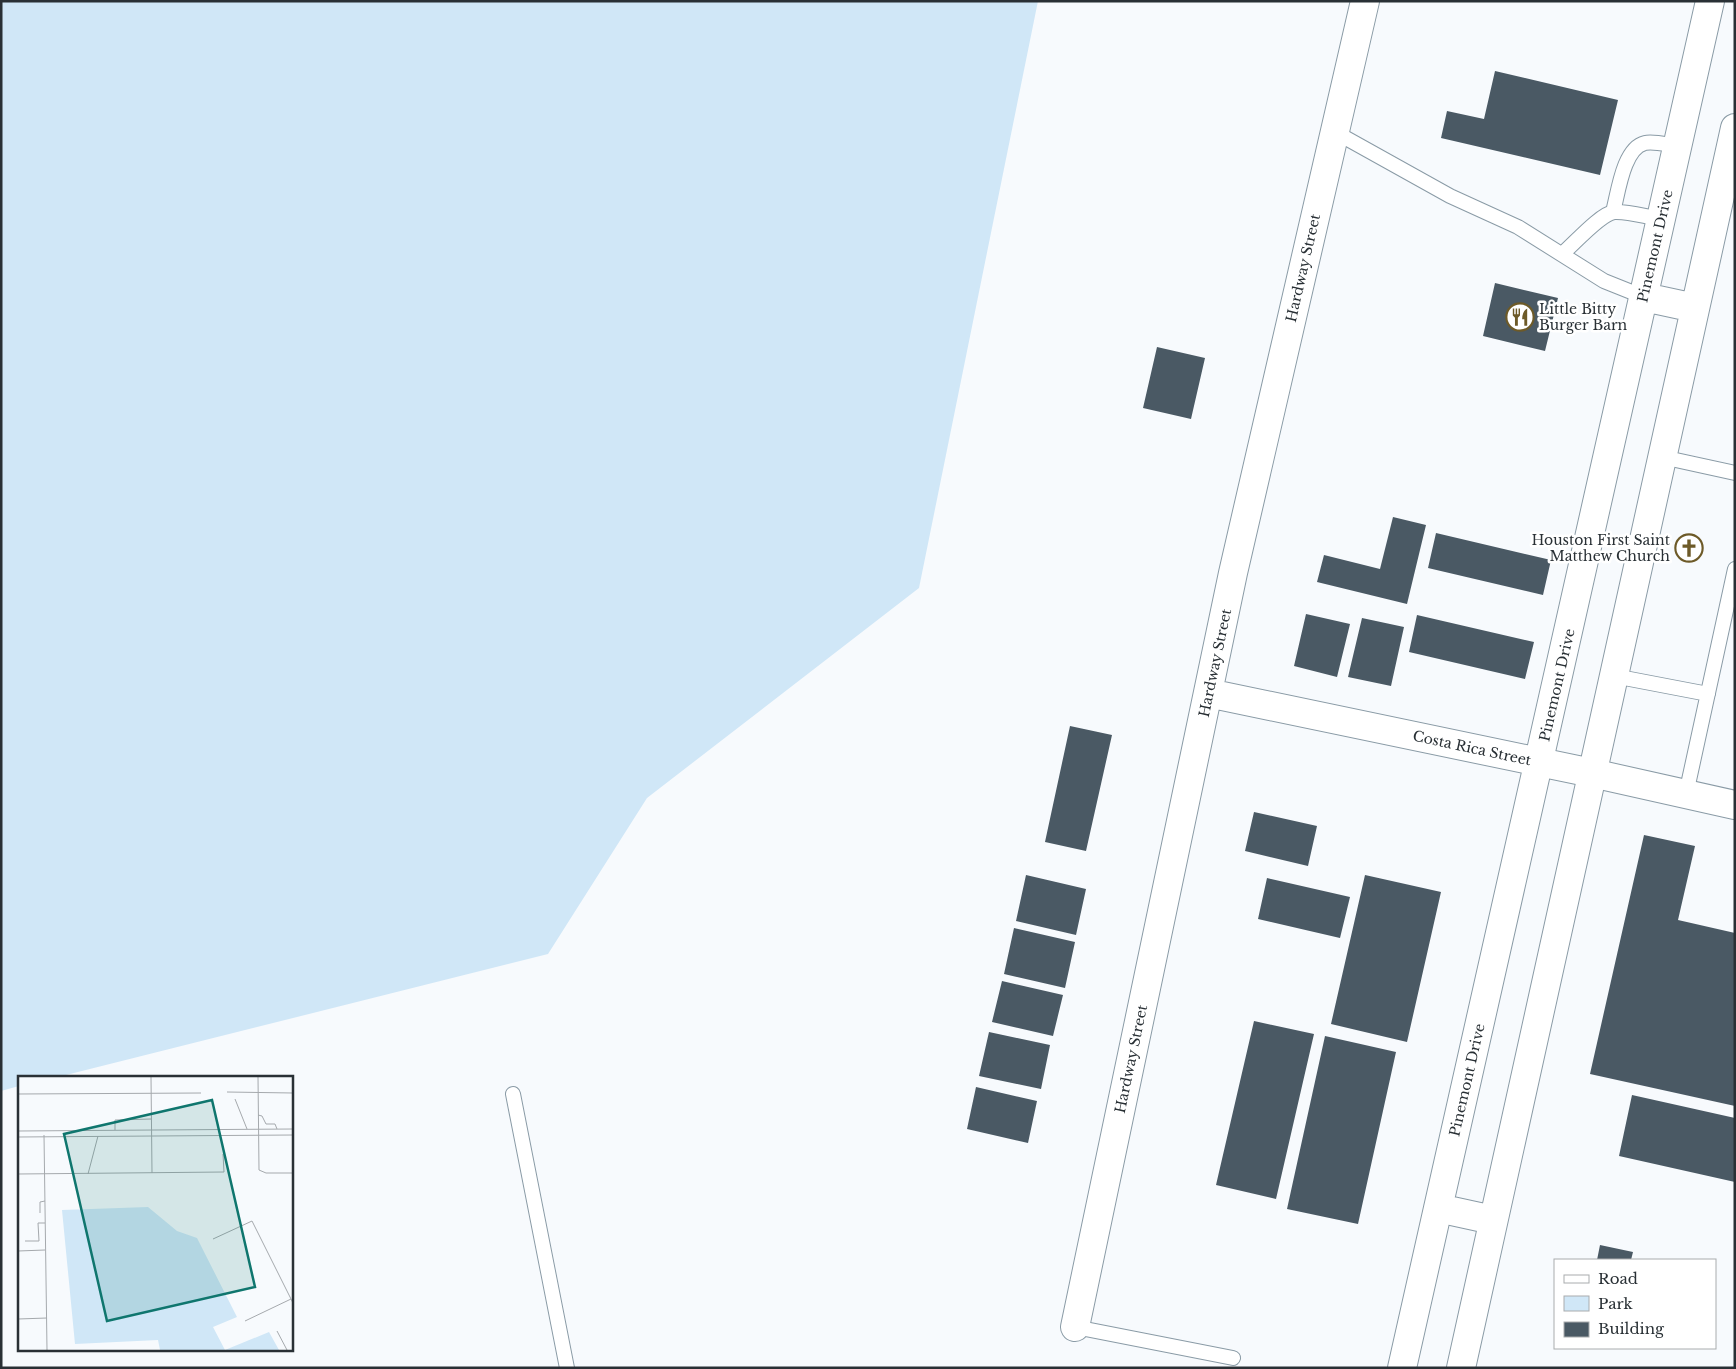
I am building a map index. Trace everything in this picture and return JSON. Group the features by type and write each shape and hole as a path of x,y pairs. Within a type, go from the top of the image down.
{"main road":[{"name":"Hardway Street","path":"1075,1327 1233,573 1365,1"},
{"name":"Pinemont Drive","path":"1402,1368 1710,1"},
{"path":"1460,1368 1735,128"},
{"path":"1644,297 1695,308"},
{"name":"Costa Rica Street","path":"1208,694 1592,773 1735,805"},
{"path":"1438,1208 1493,1220"}],"lane":[{"path":"1334,132 1450,196 1518,227 1604,281 1644,297"},
{"path":"1613,212 1624,168 1634,148 1646,143 1677,146"},
{"path":"1562,254 1601,218 1613,212 1661,219"},
{"path":"1662,457 1735,472"},
{"path":"1686,794 1735,569"},
{"path":"1614,676 1708,694"},
{"path":"513,1094 568,1368"},
{"path":"1075,1327 1233,1358"}],"green space":[{"path":"1,1 1038,1 919,588 647,798 548,954 62,1076 18,1076 18,1086 1,1091"}],"building":[{"path":"1495,71 1618,100 1600,175 1441,138 1447,111 1484,119"},
{"name":"Little Bitty Burger Barn","path":"1495,283 1558,298 1545,351 1483,336"},
{"path":"1157,347 1205,358 1191,419 1143,408"},
{"path":"1393,517 1426,525 1407,604 1317,582 1324,555 1380,569"},
{"path":"1436,533 1551,560 1543,595 1428,568"},
{"path":"1306,614 1350,624 1337,677 1294,666"},
{"path":"1417,615 1534,642 1525,679 1409,652"},
{"path":"1362,618 1404,627 1391,686 1348,677"},
{"path":"1070,726 1112,735 1086,851 1045,842"},
{"path":"1254,812 1317,826 1308,866 1245,851"},
{"path":"1644,835 1695,846 1678,920 1735,933 1735,1106 1590,1074"},
{"path":"1026,875 1086,889 1076,935 1016,921"},
{"path":"1365,875 1441,892 1407,1042 1331,1024"},
{"path":"1267,878 1350,897 1340,938 1258,919"},
{"path":"1014,928 1075,942 1065,988 1004,974"},
{"path":"1002,981 1063,995 1053,1036 992,1022"},
{"path":"1254,1021 1314,1034 1276,1199 1216,1185"},
{"path":"989,1032 1050,1045 1041,1089 979,1076"},
{"path":"1325,1036 1396,1052 1358,1224 1287,1209"},
{"path":"976,1087 1037,1101 1028,1143 967,1129"},
{"path":"1632,1095 1735,1118 1735,1182 1619,1156"},
{"path":"1600,1245 1633,1252 1631,1259 1597,1259"}],"place":[{"name":"Little Bitty Burger Barn","path":"1520,317"},
{"name":"Houston First Saint Matthew Church","path":"1689,548"}]}
